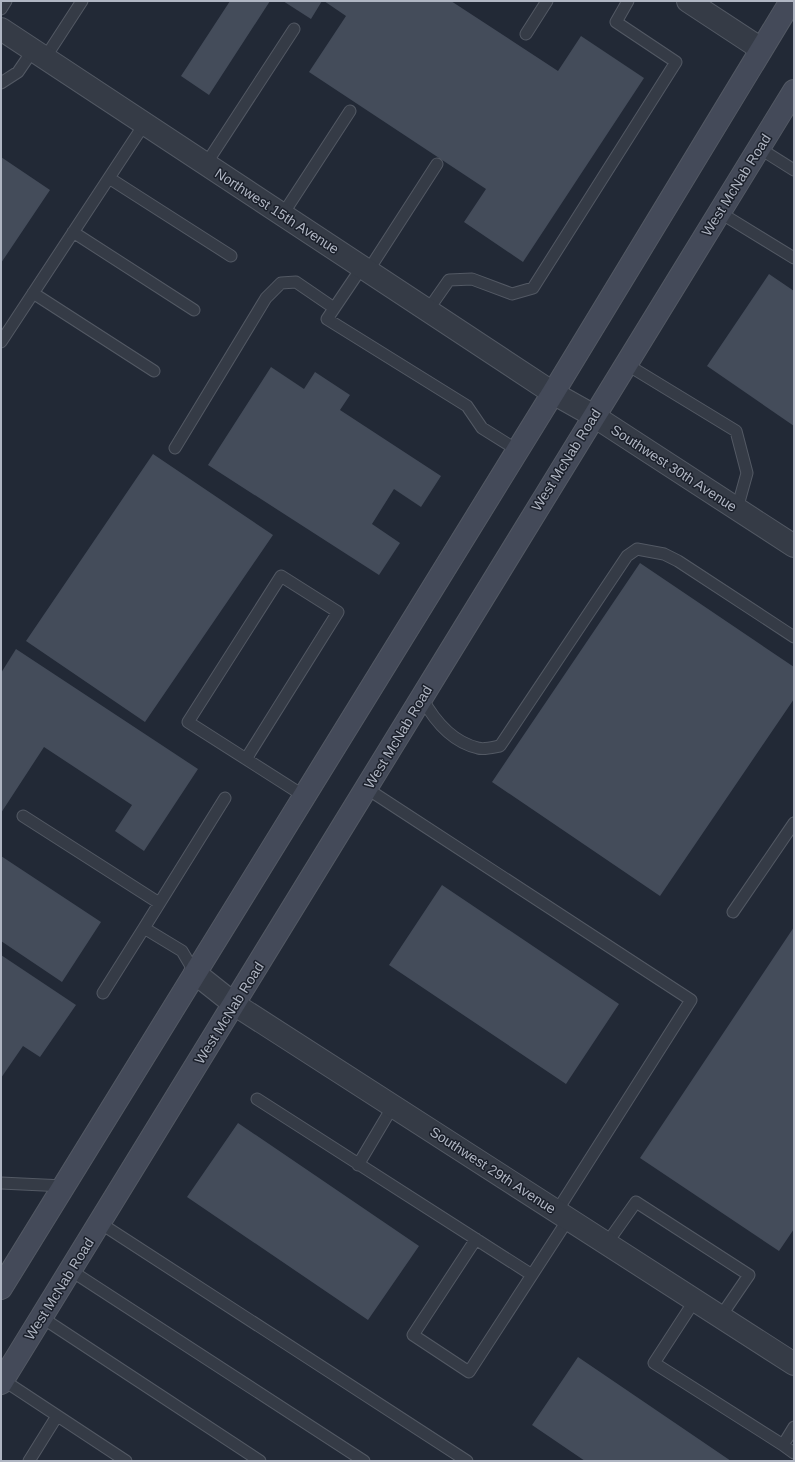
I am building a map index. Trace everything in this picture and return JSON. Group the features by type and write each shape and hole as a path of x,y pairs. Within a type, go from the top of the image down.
{"main road":[{"path":"1,1288 553,393 791,1"},
{"name":"West McNab Road","path":"2,1381 794,91"}],"street":[{"path":"688,1 761,49"},
{"name":"Northwest 15th Avenue","path":"1,29 553,393"},
{"name":"Southwest 30th Avenue","path":"553,393 594,416 794,546"},
{"name":"Southwest 29th Avenue","path":"195,973 234,1004 794,1364"}],"lane":[{"path":"1,9 6,1"},
{"path":"1,83 18,72 39,54 82,1"},
{"path":"526,34 546,1"},
{"path":"428,310 449,280 472,279 512,294 533,288 676,62 616,22 628,1"},
{"path":"206,164 294,29"},
{"path":"282,214 350,111"},
{"path":"1,342 145,123"},
{"path":"759,148 794,170"},
{"path":"437,164 365,269 327,319 467,406 482,428 517,450"},
{"path":"109,178 231,256"},
{"path":"719,212 794,258"},
{"path":"73,232 194,310"},
{"path":"175,448 266,298 281,284 296,282 334,308"},
{"path":"33,293 154,371"},
{"path":"626,364 736,431 747,473 737,509"},
{"path":"422,698 429,711 443,728 460,741 480,749 500,746 627,556 637,549 664,554 678,561 794,637"},
{"path":"246,759 338,612 280,576 188,722 246,759 304,796"},
{"path":"366,788 691,1000 563,1215 532,1275 469,1372 412,1335 476,1239"},
{"path":"103,993 225,798"},
{"path":"23,816 159,904"},
{"path":"733,912 794,823"},
{"path":"144,928 182,952 195,973"},
{"path":"257,1099 532,1275"},
{"path":"358,1165 393,1106"},
{"path":"1,1183 64,1186"},
{"path":"607,1243 636,1202 749,1275 721,1316"},
{"path":"100,1223 467,1461"},
{"path":"70,1270 364,1461"},
{"path":"695,1300 654,1363 794,1453"},
{"path":"41,1318 260,1461"},
{"path":"2,1381 126,1461"},
{"path":"29,1461 57,1416"},
{"path":"783,1445 794,1427"}],"building":[{"path":"230,1 270,1 209,95 181,76"},
{"path":"283,1 322,1 311,19"},
{"path":"324,1 451,1 558,71 581,36 644,78 523,262 464,222 486,189 309,72 346,16"},
{"path":"1,157 50,190 1,263"},
{"path":"769,274 794,291 794,426 707,366"},
{"path":"271,367 304,389 315,372 350,395 340,410 441,476 421,507 394,489 372,524 400,543 379,575 208,465"},
{"path":"153,454 273,535 145,722 26,641"},
{"path":"640,563 794,667 794,699 660,896 492,782"},
{"path":"16,649 198,769 144,851 115,831 132,805 44,747 1,813 1,673"},
{"path":"1,856 101,922 62,982 1,941"},
{"path":"442,885 619,1004 566,1084 389,965"},
{"path":"794,927 794,1229 779,1251 640,1158"},
{"path":"1,955 76,1005 40,1057 23,1046 1,1078"},
{"path":"238,1123 419,1246 368,1320 187,1197"},
{"path":"578,1357 731,1461 585,1461 532,1425"}]}
